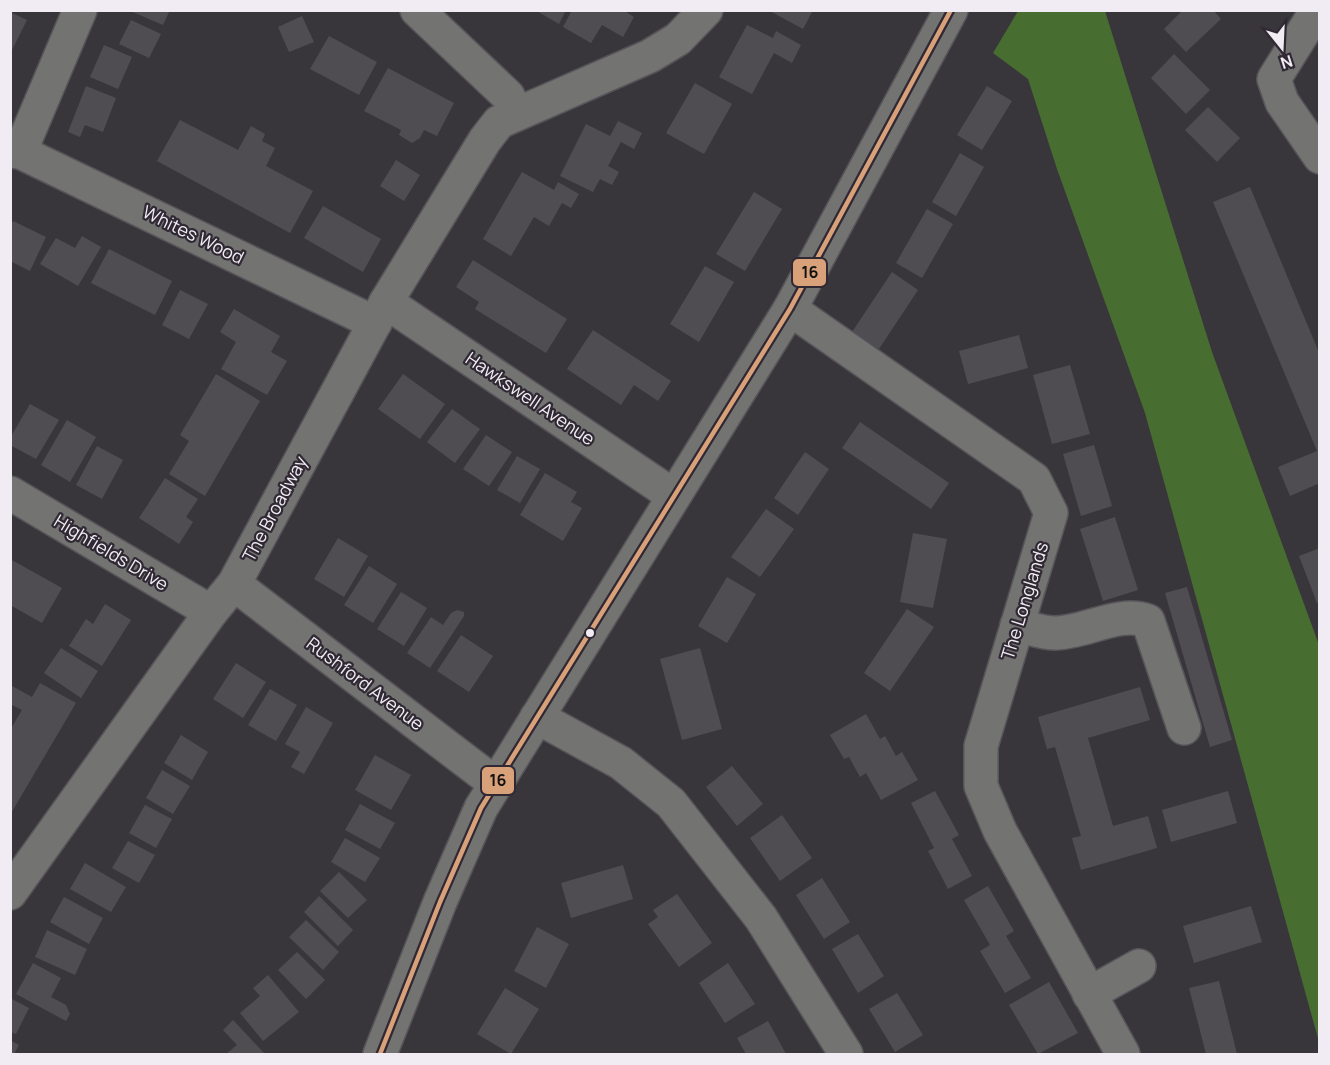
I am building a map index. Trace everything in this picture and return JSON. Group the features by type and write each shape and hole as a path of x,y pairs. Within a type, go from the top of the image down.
{"street":[{"path":"15,151 80,10"},
{"path":"417,10 507,96 516,113"},
{"name":"The Broadway","path":"10,893 211,612 234,584 381,313 485,140 499,122 650,56 678,39 706,10"},
{"path":"380,1054 440,902 481,808 790,309 951,10"},
{"path":"1317,10 1274,79 1282,102 1320,157"},
{"name":"Whites Wood","path":"15,151 381,313"},
{"name":"The Longlands","path":"790,309 1034,479 1051,513 981,746 981,786 1000,831 1123,1054"},
{"name":"Hawkswell Avenue","path":"381,313 674,496"},
{"name":"Highfields Drive","path":"10,494 211,612"},
{"name":"Rushford Avenue","path":"234,584 496,783"},
{"path":"1017,624 1041,632 1056,633 1125,618 1138,617 1148,621 1184,728"},
{"path":"537,717 621,763 671,803 761,918 846,1054"},
{"path":"1089,994 1139,966"}],"green space":[{"path":"1018,11 1105,11 1212,352 1319,645 1319,1042 1145,413 1057,169 1028,79 993,53"}],"building":[{"path":"128,10 170,10 163,25"},
{"path":"535,10 566,10 559,24"},
{"path":"572,10 623,10 634,17 623,37 602,25 591,43 563,27"},
{"path":"768,10 813,10 803,29"},
{"path":"1183,10 1213,10 1221,19 1186,52 1164,29"},
{"path":"10,12 27,20 10,54"},
{"path":"302,16 314,42 289,52 278,27"},
{"path":"131,20 161,34 149,58 119,44"},
{"path":"747,25 773,38 776,31 801,45 792,63 774,53 752,94 719,77"},
{"path":"329,36 377,62 359,95 310,69"},
{"path":"104,45 132,57 118,89 90,77"},
{"path":"1174,54 1210,90 1186,114 1151,78"},
{"path":"388,68 454,103 437,136 424,130 420,138 412,143 399,135 401,130 364,111"},
{"path":"695,83 732,104 704,154 666,133"},
{"path":"86,86 116,98 103,132 85,125 80,137 68,132"},
{"path":"987,86 1012,101 982,150 957,135"},
{"path":"1208,107 1240,138 1217,162 1185,130"},
{"path":"180,120 238,150 251,126 265,134 262,141 275,148 266,166 313,191 290,233 157,161"},
{"path":"618,121 642,133 634,149 621,142 608,166 619,172 612,185 600,179 593,192 560,176 586,124 610,136"},
{"path":"960,153 984,167 956,216 932,202"},
{"path":"396,160 420,175 404,201 380,186"},
{"path":"522,172 554,190 558,182 579,194 571,208 562,203 549,226 534,217 511,256 483,239"},
{"path":"1250,187 1320,355 1320,483 1290,496 1278,467 1317,451 1213,202"},
{"path":"754,192 782,209 745,271 716,254"},
{"path":"323,206 381,239 363,272 304,238"},
{"path":"927,209 953,224 922,278 896,263"},
{"path":"13,221 46,237 30,271 10,261 10,227"},
{"path":"82,236 101,247 78,286 40,264 56,238 75,248"},
{"path":"109,249 172,281 155,315 91,283"},
{"path":"473,260 567,319 546,353 475,309 479,302 456,287"},
{"path":"705,266 734,282 699,342 670,324"},
{"path":"892,272 918,290 879,349 852,332"},
{"path":"180,290 208,304 189,339 162,325"},
{"path":"234,309 280,336 271,352 287,361 267,395 221,369 236,342 220,332"},
{"path":"593,330 671,381 658,401 634,385 621,405 567,369"},
{"path":"1019,335 1028,368 968,384 959,351"},
{"path":"1070,365 1090,434 1052,444 1033,375"},
{"path":"216,374 260,401 205,496 169,474 189,441 180,435"},
{"path":"403,374 445,404 420,439 378,409"},
{"path":"30,404 59,420 36,459 10,445 10,438"},
{"path":"452,409 480,429 455,463 427,442"},
{"path":"67,420 96,437 70,482 41,465"},
{"path":"860,422 949,483 931,509 842,448"},
{"path":"486,435 512,452 489,486 463,469"},
{"path":"1094,445 1112,506 1081,516 1063,454"},
{"path":"97,446 123,460 102,499 76,485"},
{"path":"805,452 829,469 798,515 774,498"},
{"path":"517,456 540,469 520,503 497,490"},
{"path":"545,473 577,492 571,502 582,508 563,541 520,515"},
{"path":"165,478 198,499 186,517 193,522 179,544 139,518"},
{"path":"766,509 794,529 760,577 731,557"},
{"path":"1115,517 1138,590 1103,601 1080,529"},
{"path":"913,533 947,539 933,608 900,602"},
{"path":"338,538 368,556 344,597 314,579"},
{"path":"1320,548 1320,602 1317,603 1299,556"},
{"path":"10,559 62,588 42,623 10,605"},
{"path":"369,566 397,584 373,623 344,605"},
{"path":"727,577 756,594 727,643 698,626"},
{"path":"1187,587 1232,740 1210,747 1165,593"},
{"path":"401,592 427,608 404,646 377,629"},
{"path":"105,604 131,620 102,666 69,646 86,619 93,624"},
{"path":"907,609 934,627 890,691 864,673"},
{"path":"457,610 464,612 464,616 430,668 407,653 431,617 443,625 451,613"},
{"path":"461,635 493,656 469,692 437,671"},
{"path":"61,648 98,671 81,698 44,673"},
{"path":"700,648 722,729 682,740 660,659"},
{"path":"236,663 266,682 243,718 213,699"},
{"path":"40,683 76,703 10,815 10,730 22,710 10,704 10,689 12,686 32,697"},
{"path":"1140,687 1150,720 1088,738 1113,826 1148,816 1157,848 1081,870 1072,838 1081,836 1055,747 1047,749 1038,717"},
{"path":"270,689 297,705 276,741 248,725"},
{"path":"306,707 333,723 304,774 291,767 300,752 285,744"},
{"path":"866,714 880,739 885,736 896,756 902,752 918,780 881,800 866,773 860,777 849,757 844,759 830,735"},
{"path":"181,735 208,752 192,780 164,763"},
{"path":"375,755 411,775 391,810 355,790"},
{"path":"732,766 763,804 737,826 706,787"},
{"path":"162,770 190,786 173,814 146,798"},
{"path":"935,791 959,835 952,839 972,876 948,889 928,851 934,848 911,803"},
{"path":"1228,791 1237,823 1171,842 1162,810"},
{"path":"360,804 395,823 380,849 345,830"},
{"path":"145,805 172,819 156,848 129,833"},
{"path":"782,815 812,858 780,881 750,838"},
{"path":"345,838 380,858 365,882 331,862"},
{"path":"128,841 155,855 139,883 112,868"},
{"path":"85,863 126,887 111,912 70,889"},
{"path":"623,865 633,899 571,918 561,883"},
{"path":"339,872 367,900 348,918 320,891"},
{"path":"822,878 850,922 824,939 796,895"},
{"path":"988,886 1014,931 1006,936 1031,978 1005,993 980,951 990,945 964,900"},
{"path":"677,894 712,943 679,967 648,924 658,917 653,910"},
{"path":"319,896 353,930 338,946 304,912"},
{"path":"64,897 103,918 89,944 50,922"},
{"path":"1251,906 1262,942 1194,963 1183,926"},
{"path":"306,920 339,952 323,970 289,937"},
{"path":"537,927 569,944 546,988 514,971"},
{"path":"47,930 87,949 75,975 35,957"},
{"path":"858,934 884,976 858,993 832,949"},
{"path":"297,952 325,980 306,999 278,970"},
{"path":"33,963 61,978 51,997 66,1005 70,1014 66,1021 16,994"},
{"path":"728,963 755,1004 725,1023 699,983"},
{"path":"268,975 299,1012 263,1041 240,1013 260,996 253,988"},
{"path":"1219,981 1237,1054 1206,1054 1189,988"},
{"path":"1049,982 1078,1033 1038,1054 1009,1005"},
{"path":"505,988 539,1009 511,1054 477,1034"},
{"path":"897,993 923,1035 895,1052 869,1009"},
{"path":"10,998 29,1008 16,1034 10,1032"},
{"path":"233,1020 265,1054 226,1054 237,1045 223,1030"},
{"path":"768,1021 786,1054 746,1054 737,1038"},
{"path":"10,1040 19,1045 14,1054 10,1054"}],"transit line":[{"name":"16","path":"380,1054 440,902 481,808 790,309 951,10"}]}
